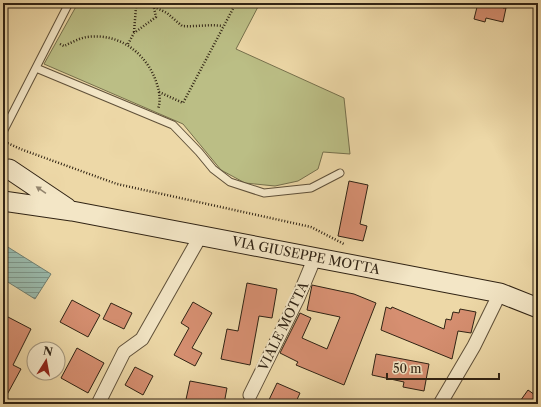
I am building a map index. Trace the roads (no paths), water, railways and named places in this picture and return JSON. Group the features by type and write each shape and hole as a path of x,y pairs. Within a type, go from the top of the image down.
{"main road":[{"name":"VIA GIUSEPPE MOTTA","path":"3,195 10,183 6,165"},
{"name":"VIA GIUSEPPE MOTTA","path":"6,165 72,211"},
{"name":"VIA GIUSEPPE MOTTA","path":"3,201 72,211 500,293 538,308"}],"street":[{"path":"98,404 124,352 142,339 201,235"},
{"name":"VIALE MOTTA","path":"250,395 298,298 315,257"},
{"path":"440,404 474,346 500,293"}],"lane":[{"path":"3,132 69,3"},
{"path":"36,68 155,119 173,125 214,169 230,182 264,193 311,188 340,173"}]}
